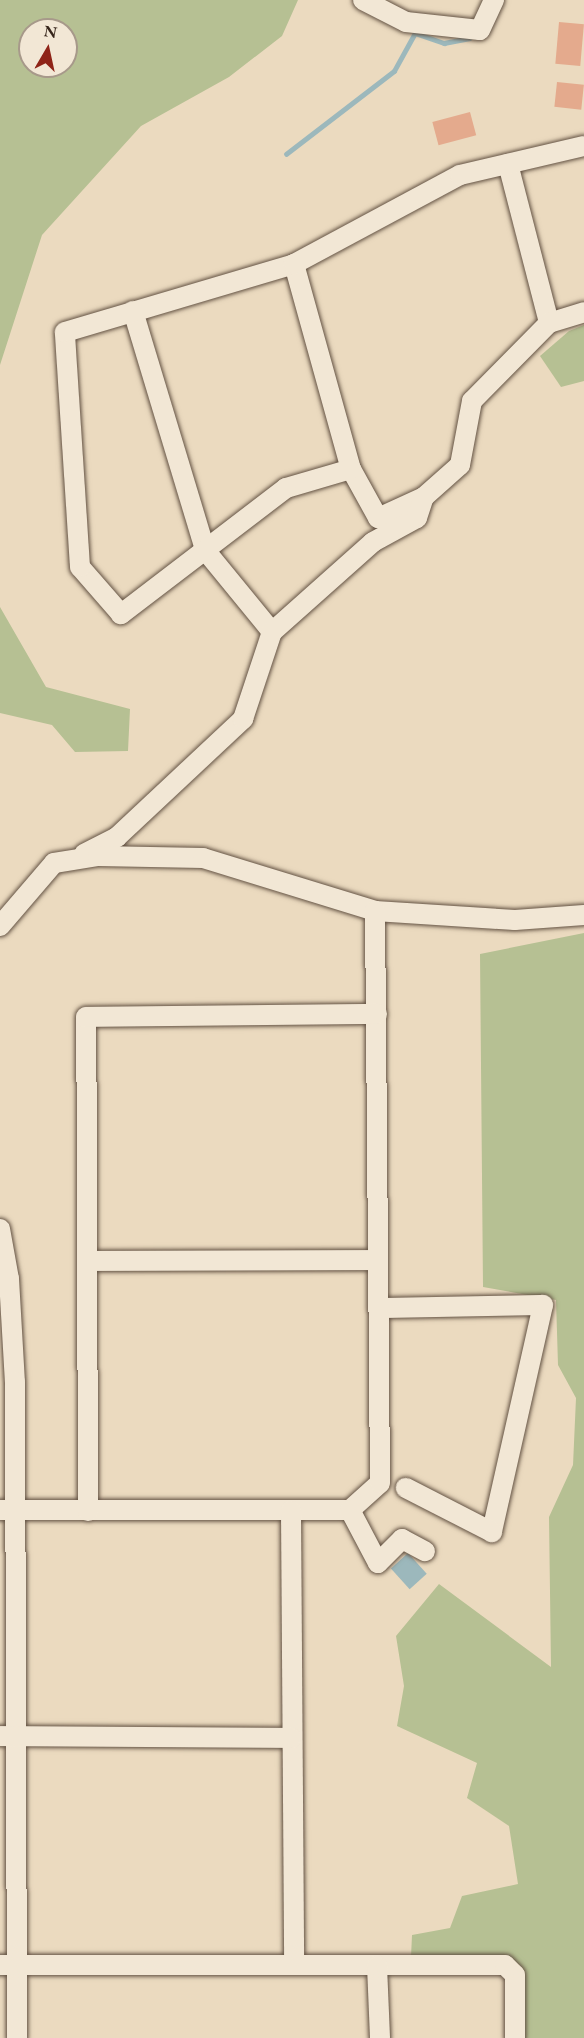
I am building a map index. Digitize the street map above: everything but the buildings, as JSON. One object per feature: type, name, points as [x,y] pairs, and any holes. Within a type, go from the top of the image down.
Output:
[{"type":"street","points":[[363,0],[406,22],[480,30],[494,0]]},
{"type":"street","points":[[351,468],[286,488],[121,614],[80,567],[65,332],[294,264],[460,175],[584,146]]},
{"type":"street","points":[[508,164],[549,323]]},
{"type":"street","points":[[294,264],[351,468],[378,518],[424,497],[460,465],[472,402],[549,323],[584,312]]},
{"type":"street","points":[[134,311],[205,550],[272,632]]},
{"type":"street","points":[[79,857],[117,837],[243,718],[272,632],[373,542],[417,518],[424,497]]},
{"type":"street","points":[[0,926],[54,863],[79,857],[203,858],[375,911],[515,920],[584,915]]},
{"type":"street","points":[[8,1510],[350,1510],[380,1483],[381,1308],[378,1260],[375,911]]},
{"type":"street","points":[[88,1510],[86,1017],[376,1014]]},
{"type":"street","points":[[0,1229],[9,1279],[15,1382],[8,1510],[8,1965],[17,2038]]},
{"type":"street","points":[[88,1261],[378,1260]]},
{"type":"street","points":[[381,1308],[543,1305],[492,1532],[406,1488]]},
{"type":"street","points":[[350,1510],[378,1563],[402,1539],[425,1551]]},
{"type":"street","points":[[291,1511],[294,1964]]},
{"type":"street","points":[[8,1736],[291,1738]]},
{"type":"street","points":[[8,1965],[505,1965],[515,1975],[515,2038]]},
{"type":"street","points":[[377,1966],[380,2038]]},
{"type":"green space","points":[[0,0],[298,0],[282,36],[229,77],[141,126],[42,235],[0,365]]},
{"type":"green space","points":[[584,325],[584,381],[561,387],[540,356],[569,331]]},
{"type":"green space","points":[[0,607],[46,687],[130,709],[128,751],[75,752],[52,725],[0,713]]},
{"type":"green space","points":[[584,933],[584,2038],[517,2038],[516,1963],[411,1957],[412,1935],[450,1928],[462,1896],[518,1884],[509,1826],[467,1798],[477,1763],[397,1726],[404,1686],[396,1636],[439,1584],[551,1667],[549,1517],[573,1465],[576,1398],[558,1365],[556,1300],[483,1287],[480,954]]},
{"type":"water","points":[[408,1553],[427,1574],[410,1589],[391,1568]]},
{"type":"waterway","points":[[286,154],[394,71],[415,33],[444,43],[470,38]]}]
